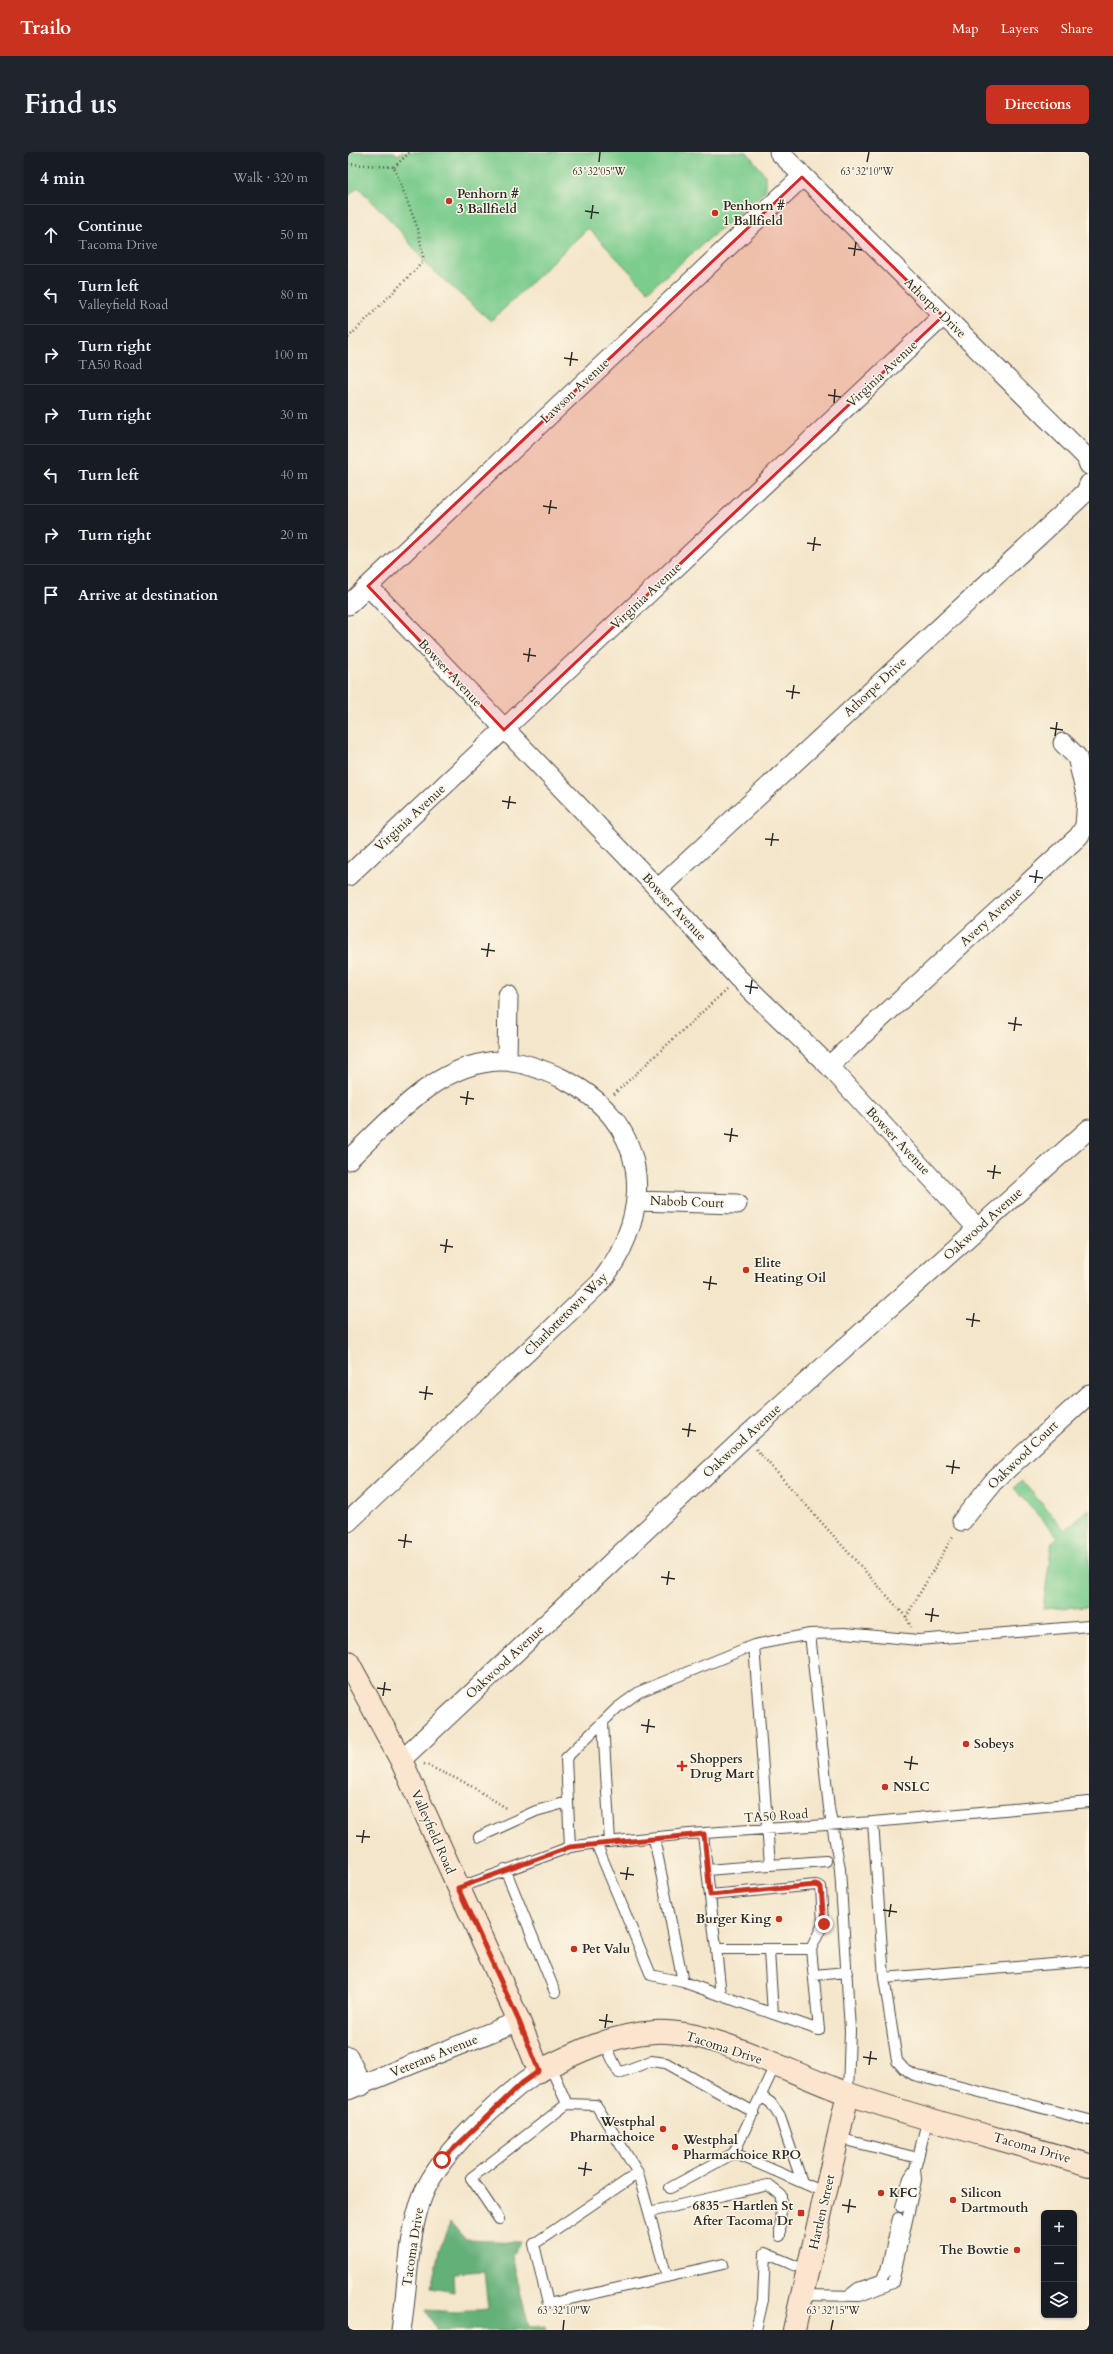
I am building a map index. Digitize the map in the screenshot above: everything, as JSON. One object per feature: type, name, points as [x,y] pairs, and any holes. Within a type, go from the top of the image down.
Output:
[{"type":"street","name":"Athorpe Drive","points":[[778,152],[1086,457],[1089,465]]},
{"type":"street","name":"Lawson Avenue","points":[[348,605],[802,177]]},
{"type":"street","name":"Virginia Avenue","points":[[348,876],[944,316]]},
{"type":"street","name":"Athorpe Drive","points":[[658,889],[1086,492],[1089,484]]},
{"type":"street","name":"Bowser Avenue","points":[[368,586],[504,730],[658,889],[738,978],[829,1066],[978,1228]]},
{"type":"street","name":"Avery Avenue","points":[[829,1066],[1079,836],[1085,826],[1087,798],[1077,756],[1063,743]]},
{"type":"street","points":[[507,1060],[508,995]]},
{"type":"street","name":"Charlottetown Way","points":[[348,1160],[426,1088],[471,1067],[483,1063],[507,1060],[528,1065],[569,1082],[585,1091],[602,1106],[623,1134],[634,1160],[637,1177],[637,1201],[626,1243],[615,1263],[600,1282],[578,1306],[348,1522]]},
{"type":"street","name":"Oakwood Avenue","points":[[403,1765],[744,1437],[1089,1129]]},
{"type":"street","name":"Nabob Court","points":[[637,1201],[737,1204]]},
{"type":"street","name":"Oakwood Court","points":[[962,1521],[993,1482],[1089,1394]]},
{"type":"street","name":"Valleyfield Road","points":[[348,1662],[403,1765],[519,2021],[544,2069]]},
{"type":"street","name":"Veterans Avenue","points":[[355,2088],[519,2021]]},
{"type":"street","name":"Tacoma Drive","points":[[403,2321],[414,2225],[420,2202],[431,2177],[442,2160],[522,2083],[544,2069],[604,2042],[631,2035],[674,2032],[704,2039],[848,2094],[1089,2165]]},
{"type":"street","points":[[348,2056],[355,2088]]},
{"type":"street","name":"Hartlen Street","points":[[794,2330],[848,2094]]},
{"type":"street","points":[[403,2321],[417,2330]]},
{"type":"lane","points":[[570,1847],[566,1758],[617,1708],[639,1692],[754,1645],[810,1634],[845,1632],[918,1640],[1089,1626]]},
{"type":"lane","points":[[810,1634],[829,1808],[840,1869],[850,2030],[848,2094]]},
{"type":"lane","points":[[754,1645],[766,1830],[770,1865]]},
{"type":"lane","points":[[603,1723],[610,1842]]},
{"type":"lane","points":[[479,1837],[536,1811],[568,1802]]},
{"type":"lane","name":"TA50 Road","points":[[458,1888],[505,1869],[570,1847],[654,1838],[873,1822],[1089,1802]]},
{"type":"lane","points":[[873,1822],[884,1978],[897,2061],[904,2069],[914,2075],[1089,2120]]},
{"type":"lane","points":[[704,1834],[721,1996]]},
{"type":"lane","points":[[654,1838],[683,1982]]},
{"type":"lane","points":[[596,1844],[651,1975],[683,1982],[819,2030],[811,1949],[824,1924],[821,1887],[816,1885],[710,1895]]},
{"type":"lane","points":[[707,1870],[826,1861]]},
{"type":"lane","points":[[505,1869],[555,1992]]},
{"type":"lane","points":[[716,1949],[769,1951],[811,1949]]},
{"type":"lane","points":[[769,1951],[773,2014]]},
{"type":"lane","points":[[884,1978],[1089,1961]]},
{"type":"lane","points":[[814,1975],[846,1972]]},
{"type":"lane","points":[[604,2042],[619,2073],[651,2061],[666,2063],[754,2112]]},
{"type":"lane","points":[[670,2188],[734,2153],[775,2065]]},
{"type":"lane","points":[[544,2069],[567,2104]]},
{"type":"lane","points":[[761,2096],[771,2103],[780,2117],[802,2182]]},
{"type":"lane","points":[[499,2219],[471,2178],[567,2104],[596,2105],[638,2173],[666,2277]]},
{"type":"lane","points":[[901,2206],[909,2178],[915,2169],[928,2118]]},
{"type":"lane","points":[[838,2138],[918,2158]]},
{"type":"lane","points":[[734,2153],[826,2193]]},
{"type":"lane","points":[[803,2295],[860,2296],[893,2283],[916,2180],[915,2169]]},
{"type":"lane","points":[[638,2173],[534,2244],[548,2304],[723,2264]]},
{"type":"lane","points":[[649,2212],[768,2185],[781,2195],[780,2236]]},
{"type":"lane","points":[[849,2295],[858,2288],[881,2280],[886,2271],[898,2218]]},
{"type":"lane","points":[[756,2330],[763,2300],[765,2253],[808,2271]]},
{"type":"path","points":[[348,164],[394,167],[410,152]]},
{"type":"path","points":[[348,338],[424,261],[418,229],[394,167]]},
{"type":"path","points":[[602,1106],[738,978]]},
{"type":"path","points":[[744,1437],[906,1617],[918,1640]]},
{"type":"path","points":[[906,1617],[962,1521]]},
{"type":"path","points":[[403,1765],[421,1763],[466,1784],[509,1810]]},
{"type":"highlighted area","points":[[802,177],[943,316],[504,730],[368,586]]},
{"type":"green space","points":[[348,152],[394,152],[398,155],[402,152],[747,152],[765,175],[765,191],[648,291],[588,228],[491,321],[428,266],[396,226],[358,187],[348,197]]},
{"type":"green space","points":[[1022,1481],[1065,1530],[1089,1509],[1089,1606],[1043,1609],[1052,1542],[1058,1537],[1013,1488]]},
{"type":"green space","points":[[450,2222],[466,2240],[521,2242],[512,2256],[529,2327],[545,2326],[546,2330],[437,2330],[426,2310],[456,2312],[488,2309],[484,2271],[453,2273],[454,2292],[431,2288],[439,2250]]},
{"type":"place","name":"Penhorn # 3 Ballfield","points":[[449,201]]},
{"type":"place","name":"Penhorn # 1 Ballfield","points":[[715,213]]},
{"type":"place","name":"Elite Heating Oil","points":[[746,1270]]},
{"type":"place","name":"Sobeys","points":[[966,1744]]},
{"type":"place","name":"Shoppers Drug Mart","points":[[682,1766]]},
{"type":"place","name":"NSLC","points":[[885,1787]]},
{"type":"place","name":"Burger King","points":[[779,1919]]},
{"type":"place","name":"Pet Valu","points":[[574,1949]]},
{"type":"place","name":"Westphal Pharmachoice","points":[[663,2129]]},
{"type":"place","name":"Westphal Pharmachoice RPO","points":[[675,2147]]},
{"type":"place","name":"KFC","points":[[881,2193]]},
{"type":"place","name":"Silicon Dartmouth","points":[[953,2200]]},
{"type":"place","name":"6835 - Hartlen St After Tacoma Dr","points":[[801,2213]]},
{"type":"place","name":"The Bowtie","points":[[1017,2250]]},
{"type":"route","points":[[442,2160],[522,2083],[539,2071],[519,2021],[458,1888],[505,1869],[570,1847],[689,1834],[704,1834],[710,1895],[816,1885],[821,1887],[824,1924]]}]
